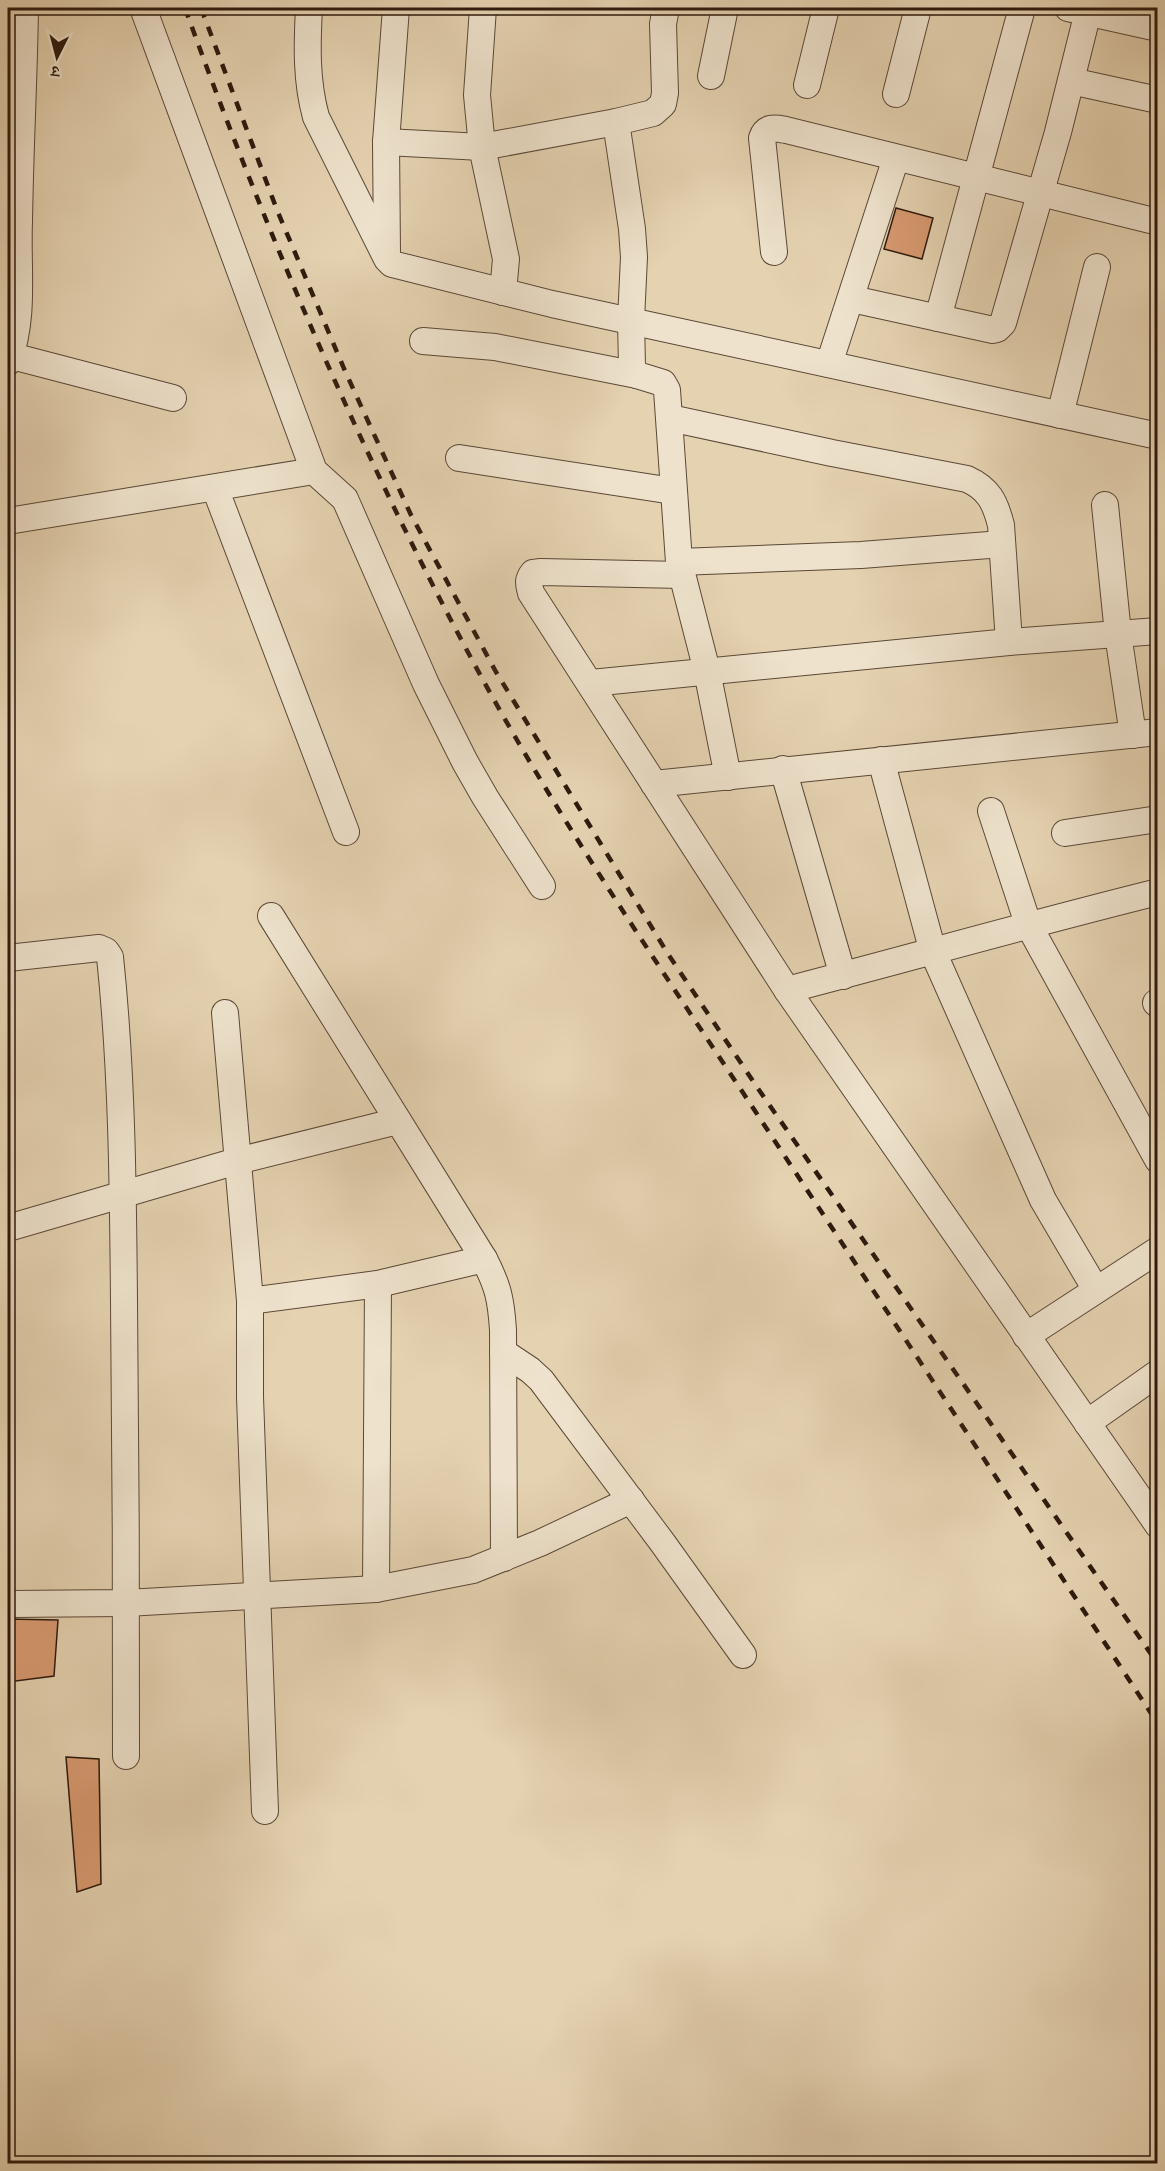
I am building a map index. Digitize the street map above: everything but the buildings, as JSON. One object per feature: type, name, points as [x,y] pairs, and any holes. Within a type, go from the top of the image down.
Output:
[{"type":"street","points":[[25,8],[18,224],[19,310],[16,333],[8,357],[173,398]]},
{"type":"street","points":[[143,8],[314,471],[345,499],[426,684],[465,762],[542,886]]},
{"type":"street","points":[[309,8],[308,68],[311,98],[316,117],[387,259],[392,264],[400,268],[631,320],[1158,436]]},
{"type":"street","points":[[387,259],[386,142],[396,8]]},
{"type":"street","points":[[483,8],[477,95],[482,147],[504,249],[506,266],[503,291]]},
{"type":"street","points":[[386,142],[482,147],[653,113],[663,104],[665,93],[663,24],[666,8]]},
{"type":"street","points":[[711,76],[725,8]]},
{"type":"street","points":[[807,85],[826,8]]},
{"type":"street","points":[[896,94],[918,8]]},
{"type":"street","points":[[938,318],[1022,8]]},
{"type":"street","points":[[852,299],[993,330],[1000,327],[1071,81],[1078,10],[1158,28]]},
{"type":"street","points":[[1071,81],[1158,100]]},
{"type":"street","points":[[616,122],[632,229],[634,257],[631,320],[632,367],[637,375]]},
{"type":"street","points":[[774,252],[762,138],[764,132],[769,129],[786,130],[1158,222]]},
{"type":"street","points":[[830,364],[896,158]]},
{"type":"street","points":[[1060,415],[1097,267]]},
{"type":"street","points":[[423,341],[495,347],[637,375],[663,383],[666,387],[681,568],[707,671],[728,777]]},
{"type":"street","points":[[670,418],[967,479],[981,486],[997,508],[1009,642]]},
{"type":"street","points":[[459,458],[673,491]]},
{"type":"street","points":[[8,521],[314,471]]},
{"type":"street","points":[[215,488],[346,832]]},
{"type":"street","points":[[654,784],[783,769],[1145,734],[1118,634],[1105,505]]},
{"type":"street","points":[[1002,544],[681,568],[541,572],[533,573],[529,577],[531,593],[787,990],[1158,1525]]},
{"type":"street","points":[[591,683],[1009,642],[1158,631]]},
{"type":"street","points":[[880,760],[933,952],[1043,1200],[1096,1290]]},
{"type":"street","points":[[783,769],[843,976]]},
{"type":"street","points":[[991,811],[1028,924],[1158,1160]]},
{"type":"street","points":[[1065,833],[1158,819]]},
{"type":"street","points":[[787,990],[933,952],[1028,924],[1158,892]]},
{"type":"street","points":[[271,916],[483,1259],[500,1294],[503,1352],[504,1558]]},
{"type":"street","points":[[8,958],[99,948],[106,951],[110,957],[115,1006],[123,1194],[126,1756]]},
{"type":"street","points":[[225,1013],[250,1301],[249,1397],[265,1811]]},
{"type":"street","points":[[8,1228],[237,1161],[398,1121]]},
{"type":"street","points":[[1026,1336],[1158,1250]]},
{"type":"street","points":[[250,1301],[378,1284],[483,1259]]},
{"type":"street","points":[[376,1589],[378,1284]]},
{"type":"street","points":[[503,1352],[541,1380],[632,1500],[743,1655]]},
{"type":"street","points":[[1087,1423],[1158,1373]]},
{"type":"street","points":[[8,1604],[126,1603],[376,1589],[452,1575],[504,1558],[632,1500]]},
{"type":"railway","points":[[185,8],[250,180],[321,349],[398,516],[483,680],[548,792],[616,901],[1158,1724]]},
{"type":"railway","points":[[201,8],[277,210],[345,371],[411,515],[496,672],[668,954],[759,1090],[1158,1664]]}]
